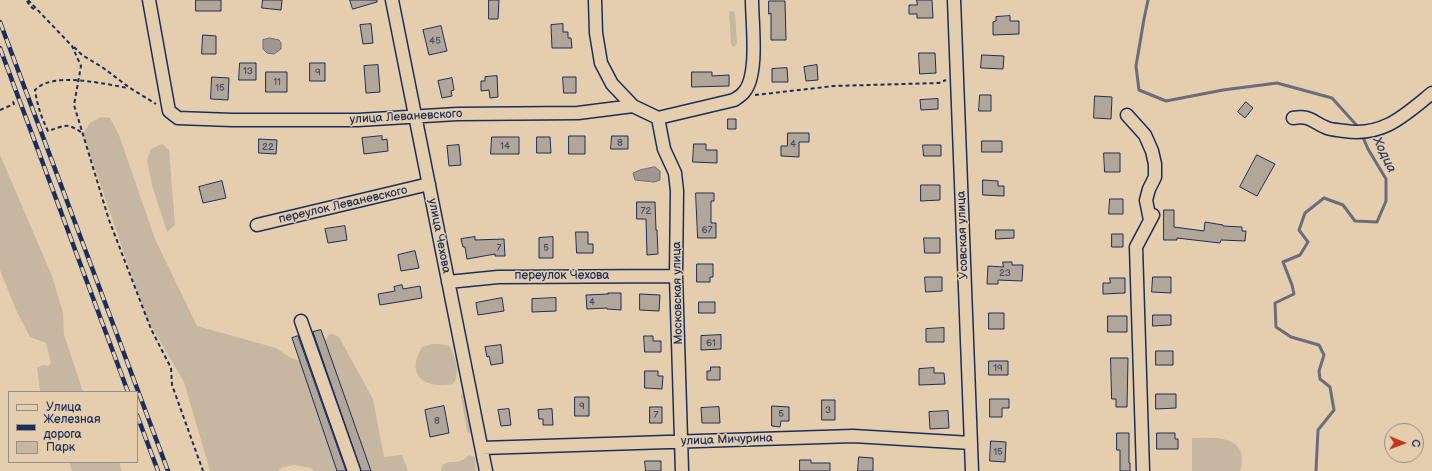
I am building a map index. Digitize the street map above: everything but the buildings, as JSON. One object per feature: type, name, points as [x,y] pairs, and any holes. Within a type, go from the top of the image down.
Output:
[{"type":"street","points":[[149,0],[173,115]]},
{"type":"street","name":"улица Чехова","points":[[392,0],[486,471]]},
{"type":"street","points":[[595,0],[596,33],[601,63],[612,84],[633,106],[658,118],[734,100],[744,92],[752,78],[754,56],[752,0]]},
{"type":"street","name":"Усовская улица","points":[[954,0],[972,471]]},
{"type":"street","points":[[1293,118],[1304,116],[1328,128],[1354,133],[1383,128],[1402,118],[1432,93]]},
{"type":"street","name":"улица Леваневского","points":[[173,115],[232,120],[358,120],[457,114],[578,113],[633,106]]},
{"type":"street","points":[[1128,115],[1145,135],[1152,151],[1155,164],[1155,177],[1149,189],[1146,200],[1151,218],[1136,247],[1143,471]]},
{"type":"street","name":"Московская улица","points":[[658,118],[664,149],[675,173],[677,191],[676,276],[682,471]]},
{"type":"street","name":"переулок Леваневского","points":[[257,225],[429,184]]},
{"type":"street","name":"переулок Чехова","points":[[448,282],[498,277],[676,276]]},
{"type":"street","points":[[301,321],[354,471]]},
{"type":"street","name":"улица Мичурина","points":[[482,448],[853,436],[971,443]]},
{"type":"path","points":[[27,0],[30,6],[50,23],[82,56],[102,67],[130,88],[173,115]]},
{"type":"path","points":[[72,46],[81,66],[74,105],[108,220],[151,329],[171,368],[172,385],[203,471]]},
{"type":"path","points":[[738,97],[834,86],[939,83],[948,79],[957,72]]},
{"type":"path","points":[[82,132],[71,125],[65,125],[48,131],[40,112],[35,90],[40,85],[53,80],[78,81],[130,88]]},
{"type":"path","points":[[0,110],[14,104],[12,99]]},
{"type":"green space","points":[[733,11],[735,14],[737,44],[733,47],[731,43],[729,12]]},
{"type":"green space","points":[[101,117],[110,118],[119,135],[155,239],[197,326],[276,348],[289,357],[300,361],[337,471],[315,471],[310,468],[294,465],[283,467],[278,471],[210,471],[184,382],[146,317],[83,134],[90,123]]},
{"type":"green space","points":[[162,144],[169,150],[175,225],[167,232],[152,185],[147,160],[151,149]]},
{"type":"green space","points":[[0,155],[52,276],[63,313],[64,335],[83,391],[40,391],[37,368],[43,365],[48,366],[51,363],[46,343],[30,337],[16,310],[0,270]]},
{"type":"green space","points":[[329,334],[339,337],[373,399],[384,457],[402,455],[408,471],[371,471],[325,341]]},
{"type":"green space","points":[[432,344],[449,346],[452,350],[457,365],[457,375],[453,384],[443,385],[426,382],[420,378],[417,373],[417,357],[422,347]]},
{"type":"green space","points":[[463,392],[467,394],[473,430],[471,434],[467,432],[461,396]]},
{"type":"green space","points":[[1192,438],[1223,439],[1236,445],[1240,450],[1242,458],[1240,471],[1192,471]]},
{"type":"green space","points":[[469,455],[475,457],[476,471],[441,471],[442,465],[449,462],[462,460]]},
{"type":"green space","points":[[69,463],[119,463],[122,471],[72,471]]},
{"type":"shaded area","points":[[270,38],[279,40],[281,43],[281,49],[274,54],[267,53],[263,49],[263,40]]},
{"type":"shaded area","points":[[655,167],[660,171],[660,180],[654,182],[635,180],[633,173]]},
{"type":"waterway","name":"Ходца","points":[[1148,0],[1136,66],[1139,90],[1166,101],[1223,90],[1277,83],[1332,98],[1359,128]]},
{"type":"waterway","name":"Ходца","points":[[1316,471],[1318,430],[1334,410],[1330,387],[1320,379],[1319,371],[1324,355],[1319,345],[1291,337],[1276,327],[1275,303],[1294,294],[1283,262],[1300,255],[1308,242],[1299,230],[1305,213],[1324,198],[1343,205],[1355,221],[1377,222],[1386,201],[1386,179],[1368,149],[1362,135]]},
{"type":"railway","points":[[0,22],[168,471]]},
{"type":"railway","points":[[0,48],[128,391]]},
{"type":"railway","points":[[138,418],[158,471]]}]
